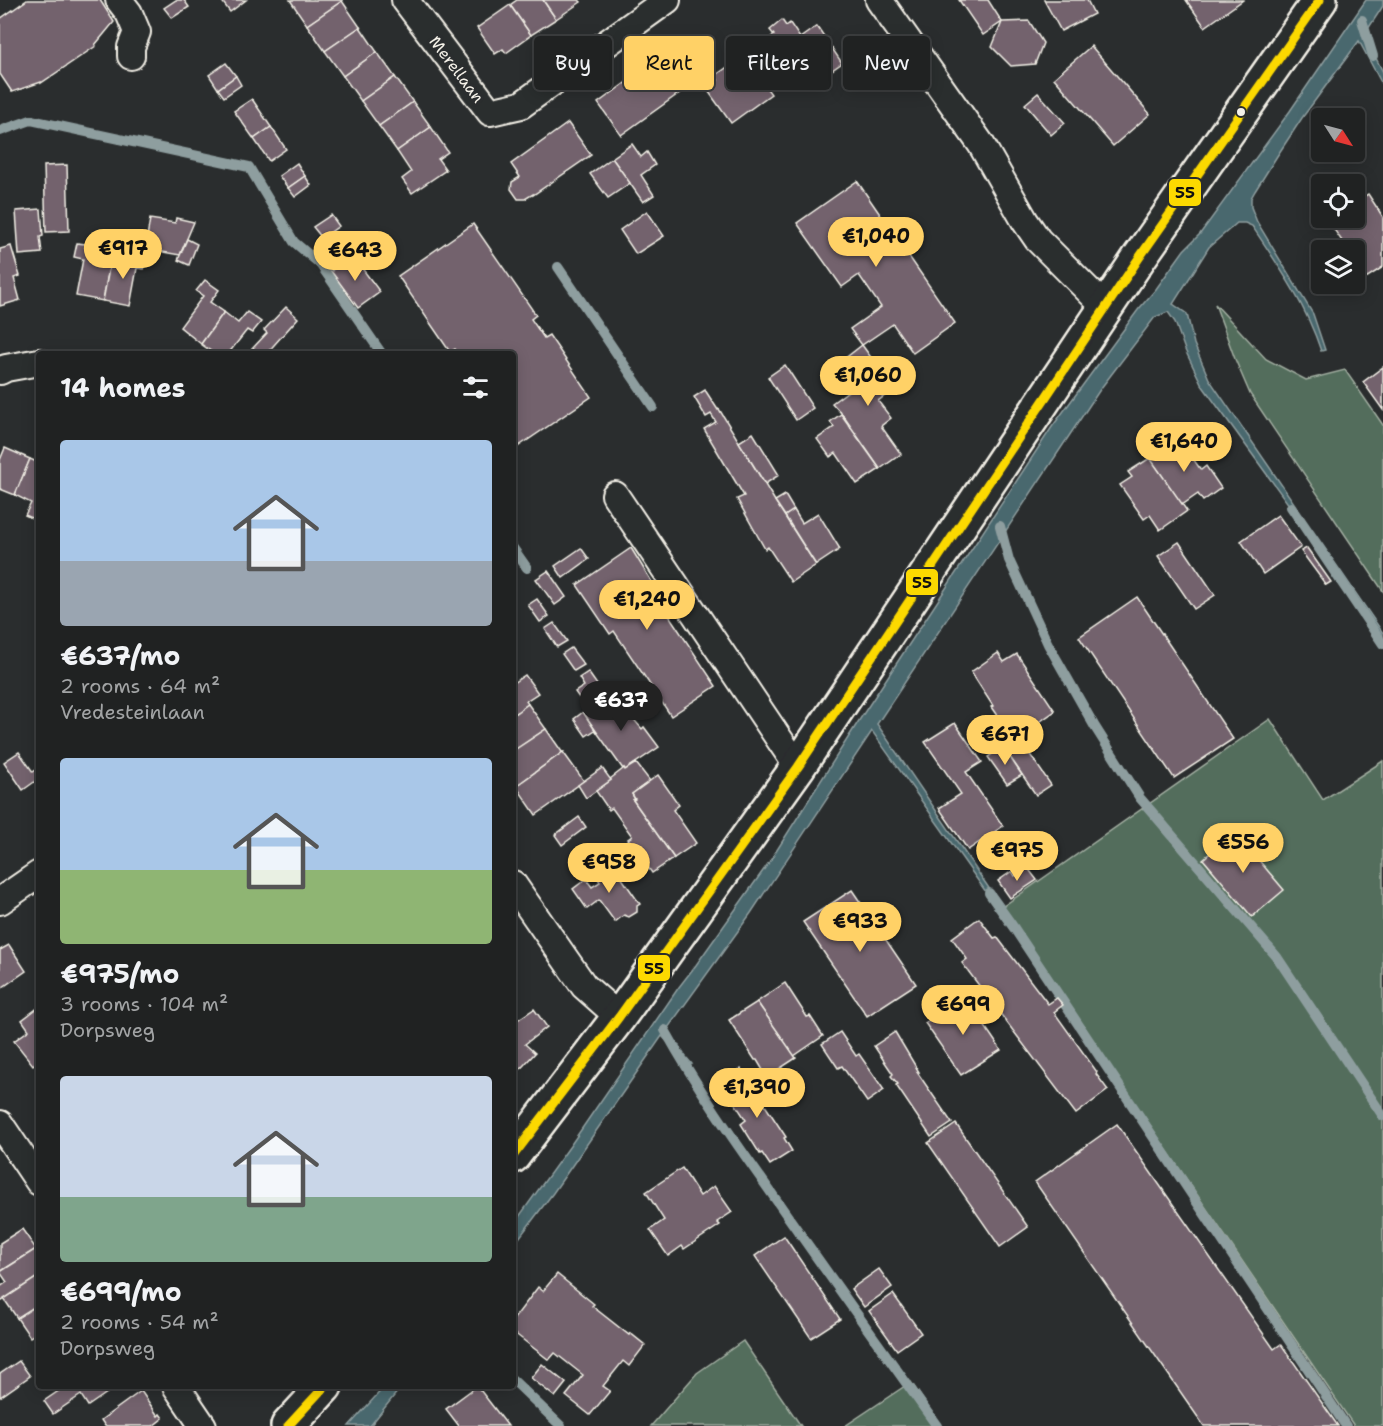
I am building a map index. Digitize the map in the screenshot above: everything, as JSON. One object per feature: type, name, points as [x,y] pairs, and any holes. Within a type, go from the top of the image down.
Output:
[{"type":"street","points":[[119,0],[129,14],[136,32],[131,47],[131,56]]},
{"type":"street","name":"Merellaan","points":[[405,0],[490,112],[521,105],[667,0]]},
{"type":"street","points":[[879,0],[981,144],[1038,240],[1106,308]]},
{"type":"street","points":[[516,1152],[619,1017],[798,767],[1106,308],[1320,0]]},
{"type":"street","points":[[0,371],[36,363]]},
{"type":"street","points":[[615,495],[798,767]]},
{"type":"street","points":[[0,901],[36,876]]},
{"type":"street","points":[[516,888],[584,986],[619,1017]]},
{"type":"street","points":[[0,1124],[36,1178]]},
{"type":"street","points":[[178,1389],[203,1426]]},
{"type":"street","points":[[288,1426],[322,1389]]},
{"type":"green space","points":[[1215,304],[1266,359],[1306,380],[1345,370],[1383,425],[1383,591],[1250,394]]},
{"type":"green space","points":[[1270,719],[1323,800],[1383,761],[1383,1426],[1354,1426],[1002,907]]},
{"type":"green space","points":[[743,1341],[801,1426],[651,1426],[697,1373]]},
{"type":"green space","points":[[911,1382],[941,1426],[845,1426]]},
{"type":"water","points":[[1366,0],[1383,0],[1383,6],[1364,35],[1383,72],[1383,86],[1359,41],[1302,118],[1251,198],[1251,207],[1257,222],[1313,314],[1325,350],[1321,351],[1308,318],[1282,271],[1252,226],[1245,223],[1237,223],[1209,247],[1173,304],[1187,314],[1194,344],[1209,379],[1383,633],[1383,638],[1202,385],[1185,350],[1175,322],[1168,312],[1155,317],[1101,388],[877,724],[999,903],[996,906],[872,731],[751,913],[665,1032],[692,1064],[688,1065],[662,1036],[553,1193],[516,1242],[516,1221],[770,861],[860,719],[1052,427],[1184,250],[1200,234],[1290,111]]},
{"type":"water","points":[[382,1389],[400,1389],[370,1426],[349,1426]]},
{"type":"building","points":[[27,0],[100,0],[114,22],[96,46],[41,83],[12,92],[0,74],[0,19]]},
{"type":"building","points":[[176,0],[184,0],[189,7],[172,18],[164,8]]},
{"type":"building","points":[[221,0],[246,0],[230,12]]},
{"type":"building","points":[[290,0],[341,0],[342,1],[307,25]]},
{"type":"building","points":[[517,0],[543,0],[556,19],[531,35],[510,5]]},
{"type":"building","points":[[543,0],[579,0],[581,2],[556,19]]},
{"type":"building","points":[[959,0],[988,0],[1002,22],[983,35]]},
{"type":"building","points":[[1044,0],[1087,0],[1094,14],[1061,31]]},
{"type":"building","points":[[1186,0],[1243,0],[1205,27]]},
{"type":"building","points":[[342,1],[360,27],[325,51],[307,25]]},
{"type":"building","points":[[510,5],[531,35],[506,53],[503,49],[495,54],[477,28]]},
{"type":"building","points":[[782,20],[786,26],[790,23],[799,36],[773,36],[770,30]]},
{"type":"building","points":[[1029,21],[1043,43],[1035,64],[1011,66],[992,47],[1002,22]]},
{"type":"building","points":[[817,26],[824,36],[803,36]]},
{"type":"building","points":[[360,27],[377,52],[343,76],[325,51]]},
{"type":"building","points":[[1091,46],[1150,114],[1113,146],[1054,78]]},
{"type":"building","points":[[831,47],[842,63],[831,71]]},
{"type":"building","points":[[377,52],[395,77],[361,101],[343,76]]},
{"type":"building","points":[[226,63],[236,76],[218,89],[209,75]]},
{"type":"building","points":[[726,68],[726,90],[768,90],[771,94],[731,123],[707,90],[714,90],[714,83],[718,80],[715,76]]},
{"type":"building","points":[[236,76],[241,85],[224,97],[218,89]]},
{"type":"building","points":[[395,77],[413,102],[379,126],[361,101]]},
{"type":"building","points":[[624,84],[624,90],[684,90],[621,135],[598,103]]},
{"type":"building","points":[[1038,93],[1065,123],[1051,135],[1025,104]]},
{"type":"building","points":[[252,99],[271,127],[254,139],[234,111]]},
{"type":"building","points":[[413,102],[431,127],[397,151],[379,126]]},
{"type":"building","points":[[568,123],[591,155],[533,195],[525,199],[518,199],[511,189],[512,182],[520,177],[511,164]]},
{"type":"building","points":[[271,127],[286,149],[269,161],[254,139]]},
{"type":"building","points":[[431,127],[448,152],[438,159],[446,170],[412,193],[402,179],[411,172],[397,151]]},
{"type":"building","points":[[632,144],[641,157],[647,152],[655,165],[641,175],[654,195],[643,202],[612,158]]},
{"type":"building","points":[[612,158],[630,183],[608,198],[590,174]]},
{"type":"building","points":[[297,163],[305,176],[288,188],[279,176]]},
{"type":"building","points":[[67,165],[69,231],[46,232],[44,166]]},
{"type":"building","points":[[305,176],[311,185],[295,197],[288,188]]},
{"type":"building","points":[[857,181],[955,323],[913,353],[893,324],[862,345],[850,329],[881,307],[859,275],[842,287],[797,223]]},
{"type":"building","points":[[1368,194],[1383,217],[1383,267],[1366,278],[1365,240],[1341,240],[1333,228],[1365,228],[1365,196]]},
{"type":"building","points":[[41,209],[42,253],[19,255],[16,211]]},
{"type":"building","points":[[647,211],[664,236],[636,254],[620,230]]},
{"type":"building","points":[[331,215],[339,226],[322,238],[313,227]]},
{"type":"building","points":[[176,218],[194,222],[180,255],[145,249],[150,219],[175,223]]},
{"type":"building","points":[[473,224],[536,315],[531,319],[544,338],[549,335],[591,397],[516,448],[516,351],[457,351],[455,349],[449,351],[398,276]]},
{"type":"building","points":[[187,239],[197,244],[189,265],[178,260]]},
{"type":"building","points":[[77,243],[94,245],[92,260],[110,263],[103,301],[76,296],[83,259],[74,257]]},
{"type":"building","points":[[11,246],[20,276],[14,278],[20,300],[0,306],[0,249]]},
{"type":"building","points":[[129,252],[146,255],[144,269],[137,268],[130,306],[103,301],[110,263],[126,266]]},
{"type":"building","points":[[352,255],[380,292],[358,308],[331,271]]},
{"type":"building","points":[[205,280],[219,290],[210,302],[224,312],[201,344],[180,327],[203,296],[196,291]]},
{"type":"building","points":[[286,307],[298,318],[269,351],[254,351],[252,349],[267,333],[264,330]]},
{"type":"building","points":[[224,312],[238,323],[247,312],[261,322],[252,333],[247,330],[230,351],[211,351],[201,344]]},
{"type":"building","points":[[862,345],[894,389],[878,401],[891,418],[881,426],[901,454],[880,469],[832,403],[859,383],[843,360]]},
{"type":"building","points":[[785,365],[813,408],[796,420],[768,377]]},
{"type":"building","points":[[1383,367],[1383,410],[1363,382]]},
{"type":"building","points":[[705,390],[816,565],[791,582],[768,547],[765,549],[737,499],[744,496],[704,429],[716,422],[711,414],[706,417],[694,397]]},
{"type":"building","points":[[841,414],[880,469],[857,484],[836,453],[830,457],[817,439],[834,427],[830,422]]},
{"type":"building","points":[[753,433],[779,475],[765,484],[739,442]]},
{"type":"building","points":[[1178,438],[1201,470],[1206,466],[1221,488],[1203,501],[1198,494],[1182,505],[1149,457]]},
{"type":"building","points":[[5,448],[30,459],[15,495],[0,489],[0,460]]},
{"type":"building","points":[[1150,458],[1187,511],[1160,530],[1150,515],[1144,519],[1120,485],[1132,477],[1128,472]]},
{"type":"building","points":[[30,459],[36,462],[36,520],[25,515],[31,503],[15,495]]},
{"type":"building","points":[[785,495],[794,510],[785,516],[775,501]]},
{"type":"building","points":[[794,510],[802,523],[818,513],[840,549],[816,565],[785,516]]},
{"type":"building","points":[[1278,515],[1301,547],[1263,574],[1241,541]]},
{"type":"building","points":[[1179,542],[1215,595],[1194,609],[1158,556]]},
{"type":"building","points":[[581,548],[589,559],[563,578],[555,566]]},
{"type":"building","points":[[631,548],[663,600],[660,602],[716,686],[671,716],[614,631],[610,634],[577,585]]},
{"type":"building","points":[[1307,548],[1331,582],[1326,585],[1301,551]]},
{"type":"building","points":[[548,571],[566,597],[555,605],[536,579]]},
{"type":"building","points":[[1137,597],[1233,739],[1174,778],[1079,637]]},
{"type":"building","points":[[537,599],[549,616],[540,622],[528,605]]},
{"type":"building","points":[[554,623],[567,641],[557,647],[545,629]]},
{"type":"building","points":[[571,648],[584,665],[574,671],[562,654]]},
{"type":"building","points":[[998,653],[1004,662],[1017,654],[1055,711],[1018,737],[1051,785],[1036,795],[1003,747],[1013,739],[971,672]]},
{"type":"building","points":[[588,672],[600,689],[582,702],[575,692],[584,686],[579,678]]},
{"type":"building","points":[[525,675],[538,693],[526,701],[528,704],[516,713],[516,681]]},
{"type":"building","points":[[612,694],[642,729],[644,727],[659,747],[625,770],[584,714]]},
{"type":"building","points":[[528,704],[546,729],[516,749],[516,713]]},
{"type":"building","points":[[583,712],[595,730],[586,736],[574,719]]},
{"type":"building","points":[[955,723],[982,762],[966,772],[1003,826],[968,850],[939,808],[961,794],[925,742]]},
{"type":"building","points":[[546,729],[563,752],[516,786],[516,749]]},
{"type":"building","points":[[1003,747],[1022,775],[1007,784],[988,757]]},
{"type":"building","points":[[19,752],[33,772],[36,770],[36,781],[23,790],[4,762]]},
{"type":"building","points":[[563,752],[584,781],[536,815],[516,786]]},
{"type":"building","points":[[636,763],[650,781],[632,794],[635,799],[633,800],[674,858],[652,873],[628,839],[632,836],[612,808],[609,810],[596,791],[624,768],[625,770]]},
{"type":"building","points":[[602,768],[611,780],[586,798],[578,785]]},
{"type":"building","points":[[658,775],[679,805],[673,810],[696,843],[674,858],[633,800],[635,799],[632,794]]},
{"type":"building","points":[[579,817],[586,827],[562,845],[555,835]]},
{"type":"building","points":[[1235,832],[1284,890],[1252,917],[1203,859]]},
{"type":"building","points":[[612,864],[640,904],[637,906],[637,912],[629,917],[624,915],[615,922],[599,900],[587,909],[573,889],[586,879],[592,887],[600,882],[596,875]]},
{"type":"building","points":[[1027,867],[1037,880],[1010,898],[998,881],[1012,871],[1015,876]]},
{"type":"building","points":[[852,890],[916,984],[867,1016],[803,922]]},
{"type":"building","points":[[979,918],[994,938],[997,937],[1048,1004],[1057,998],[1063,1005],[1054,1012],[1108,1090],[1076,1114],[962,963],[967,959],[952,938]]},
{"type":"building","points":[[9,945],[26,971],[0,989],[0,950]]},
{"type":"building","points":[[785,983],[807,1017],[810,1016],[823,1036],[794,1056],[757,1002]]},
{"type":"building","points":[[965,997],[1001,1050],[961,1075],[925,1023]]},
{"type":"building","points":[[757,1002],[796,1058],[767,1077],[729,1020]]},
{"type":"building","points":[[36,1009],[36,1062],[33,1065],[14,1041],[29,1030],[22,1020]]},
{"type":"building","points":[[534,1009],[547,1027],[525,1044],[535,1053],[516,1074],[516,1021]]},
{"type":"building","points":[[840,1032],[856,1056],[859,1054],[884,1090],[867,1102],[842,1066],[838,1068],[822,1044]]},
{"type":"building","points":[[895,1032],[919,1072],[917,1072],[952,1123],[931,1137],[896,1085],[898,1084],[891,1076],[893,1074],[874,1046]]},
{"type":"building","points":[[741,1069],[786,1137],[784,1138],[792,1151],[770,1165],[762,1153],[760,1154],[741,1124],[746,1120],[721,1082]]},
{"type":"building","points":[[956,1124],[1028,1227],[1000,1247],[928,1143]]},
{"type":"building","points":[[1117,1124],[1274,1349],[1281,1344],[1338,1426],[1204,1426],[1035,1182]]},
{"type":"building","points":[[682,1168],[700,1196],[714,1186],[732,1212],[717,1222],[720,1225],[684,1249],[682,1246],[668,1256],[650,1230],[664,1220],[646,1192]]},
{"type":"building","points":[[22,1229],[36,1249],[0,1272],[0,1243]]},
{"type":"building","points":[[784,1236],[840,1319],[811,1338],[755,1256]]},
{"type":"building","points":[[36,1249],[36,1278],[2,1301],[0,1287],[7,1282],[0,1272]]},
{"type":"building","points":[[879,1269],[892,1287],[864,1307],[851,1289]]},
{"type":"building","points":[[557,1274],[594,1304],[592,1306],[645,1345],[629,1366],[623,1361],[603,1386],[610,1391],[590,1415],[566,1396],[583,1375],[555,1353],[549,1360],[516,1334],[516,1316],[538,1287],[543,1291]]},
{"type":"building","points":[[36,1278],[36,1306],[17,1318],[4,1299]]},
{"type":"building","points":[[893,1294],[921,1333],[897,1350],[869,1311]]},
{"type":"building","points":[[36,1306],[36,1333],[30,1337],[17,1318]]},
{"type":"building","points":[[19,1361],[30,1376],[0,1397],[0,1374]]},
{"type":"building","points":[[542,1364],[566,1383],[555,1397],[531,1378]]},
{"type":"building","points":[[62,1389],[113,1389],[88,1406],[81,1395],[53,1414],[44,1401]]},
{"type":"building","points":[[473,1389],[479,1389],[508,1426],[459,1426],[446,1409]]},
{"type":"building","points":[[141,1391],[158,1416],[160,1414],[163,1418],[153,1426],[105,1426],[101,1420]]},
{"type":"waterway","points":[[1362,20],[1373,56]]},
{"type":"waterway","points":[[0,131],[31,120],[249,167],[294,242],[320,264],[380,351]]},
{"type":"waterway","points":[[558,267],[653,407]]},
{"type":"waterway","points":[[1291,507],[1383,644]]},
{"type":"waterway","points":[[1000,526],[1009,560],[1048,644],[1095,727],[1140,798],[1277,957],[1383,1116]]},
{"type":"waterway","points":[[516,552],[527,568]]},
{"type":"waterway","points":[[989,893],[1346,1426]]},
{"type":"waterway","points":[[665,1030],[729,1132],[937,1426]]},
{"type":"waterway","points":[[516,1383],[561,1426]]},
{"type":"transit line","name":"55","points":[[516,1152],[619,1017],[798,767],[1139,258],[1320,0]]},
{"type":"transit line","name":"55","points":[[288,1426],[322,1389]]}]
